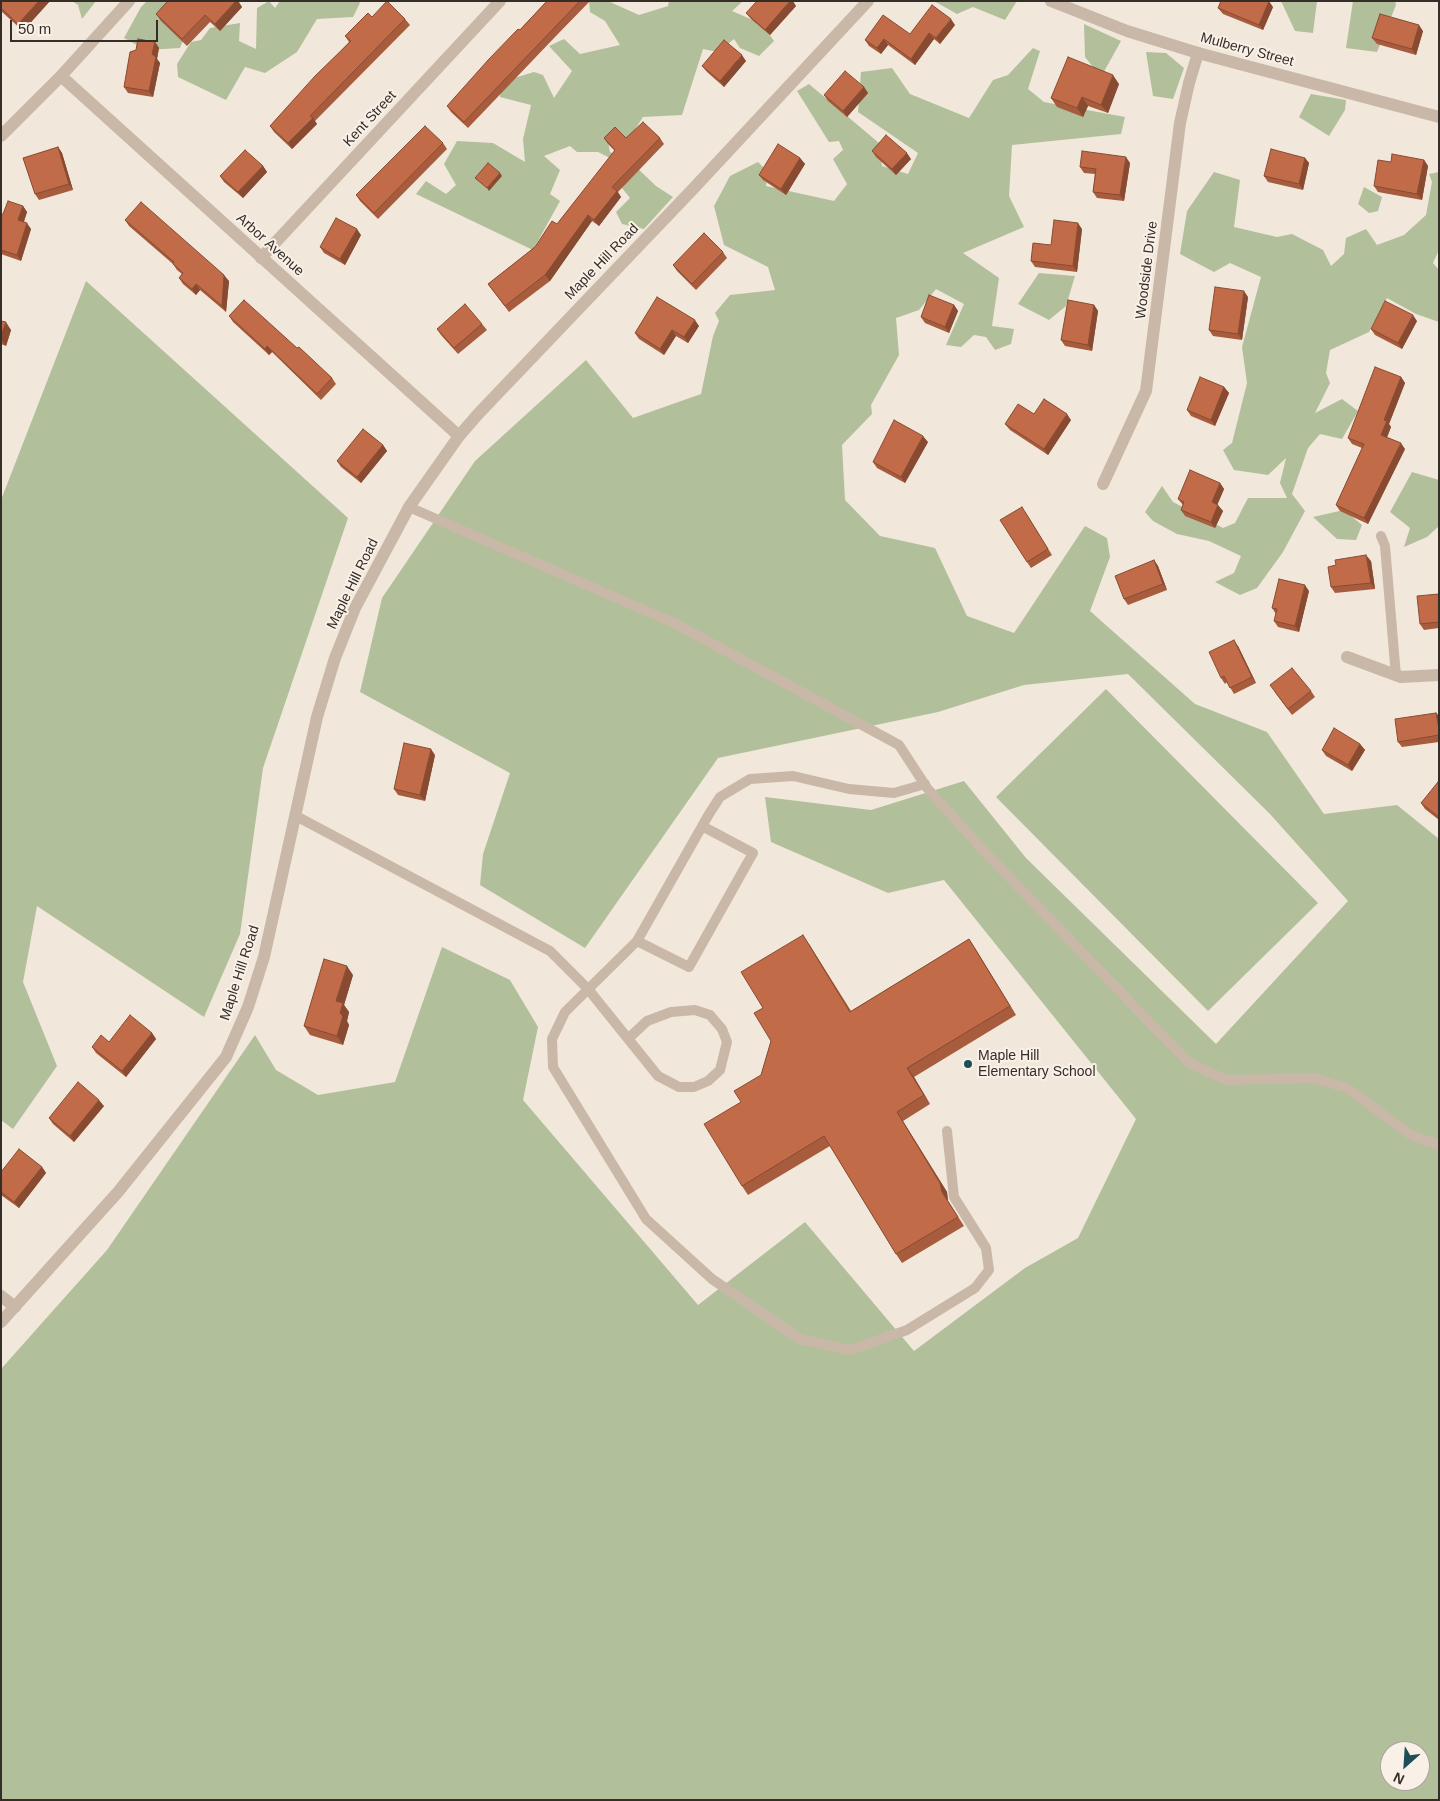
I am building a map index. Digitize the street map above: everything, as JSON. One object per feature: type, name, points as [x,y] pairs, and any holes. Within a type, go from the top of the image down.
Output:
[{"type":"street","points":[[1,136],[61,76],[129,1]]},
{"type":"street","name":"Kent Street","points":[[261,258],[500,1]]},
{"type":"street","name":"Maple Hill Road","points":[[1,1322],[118,1192],[226,1057],[248,1007],[264,956],[317,717],[336,658],[355,608],[409,506],[459,436],[868,1]]},
{"type":"street","name":"Mulberry Street","points":[[1052,1],[1127,31],[1198,53],[1439,117]]},
{"type":"street","name":"Woodside Drive","points":[[1103,484],[1146,391],[1180,123],[1198,53]]},
{"type":"street","name":"Arbor Avenue","points":[[61,76],[459,436]]},
{"type":"street","points":[[1347,656],[1396,676],[1439,675]]},
{"type":"street","points":[[1,1296],[15,1307]]},
{"type":"lane","points":[[409,506],[684,628],[899,745],[925,784],[984,851],[1189,1063],[1226,1080],[1314,1078],[1347,1088],[1411,1135],[1439,1145]]},
{"type":"lane","points":[[1381,536],[1385,546],[1396,676]]},
{"type":"lane","points":[[925,784],[894,793],[849,789],[793,776],[750,779],[720,797],[638,941],[565,1012],[552,1039],[553,1068],[646,1219],[712,1278],[800,1339],[850,1350],[907,1330],[975,1288],[989,1270],[986,1248],[954,1197],[947,1131]]},
{"type":"lane","points":[[296,816],[550,951],[588,989],[658,1076],[679,1087],[694,1087],[708,1081],[720,1070],[727,1042],[722,1029],[710,1015],[695,1010],[671,1012],[647,1021],[629,1038]]},
{"type":"lane","points":[[638,941],[689,967],[753,852],[702,826]]},
{"type":"green space","points":[[72,1],[96,1],[82,19],[78,5]]},
{"type":"green space","points":[[147,1],[172,1],[186,33],[180,48],[146,50],[124,38],[141,7]]},
{"type":"green space","points":[[269,1],[275,8],[280,1],[358,1],[360,3],[353,17],[317,19],[297,52],[265,73],[245,67],[226,100],[178,77],[177,64],[191,42],[201,40],[210,28],[240,23],[239,41],[256,49],[257,8]]},
{"type":"green space","points":[[589,1],[608,1],[639,15],[668,6],[669,1],[743,1],[732,11],[762,24],[774,41],[759,56],[740,48],[734,39],[718,52],[703,49],[682,115],[643,117],[630,137],[607,137],[610,152],[633,164],[656,186],[673,197],[644,229],[622,224],[616,212],[630,198],[605,167],[610,158],[598,152],[577,152],[570,146],[544,156],[560,170],[550,194],[560,201],[533,250],[416,194],[426,181],[446,194],[456,185],[444,164],[457,141],[493,143],[525,162],[523,139],[531,105],[500,97],[501,82],[534,72],[543,75],[554,98],[572,71],[549,46],[564,39],[580,54],[620,45],[605,21],[590,12]]},
{"type":"green space","points":[[934,1],[1017,1],[1005,20],[973,7],[957,14]]},
{"type":"green space","points":[[1281,1],[1317,1],[1313,33],[1295,31]]},
{"type":"green space","points":[[1353,1],[1395,1],[1396,5],[1377,52],[1346,48]]},
{"type":"green space","points":[[1084,24],[1121,41],[1101,77],[1085,57]]},
{"type":"green space","points":[[1033,48],[1040,51],[1028,89],[1044,102],[1125,117],[1121,134],[1012,145],[1009,196],[1024,227],[963,253],[999,278],[992,326],[1014,329],[1011,344],[995,350],[986,337],[974,335],[961,347],[946,345],[964,304],[936,289],[919,310],[896,318],[899,355],[871,405],[872,414],[842,445],[845,500],[880,536],[935,548],[967,616],[1014,633],[1085,526],[1107,538],[1110,557],[1090,611],[1195,704],[1267,732],[1324,814],[1397,805],[1439,839],[1439,1800],[1,1800],[1,1369],[107,1250],[255,1035],[276,1070],[318,1095],[395,1082],[442,947],[510,980],[538,1027],[523,1100],[698,1305],[805,1222],[914,1351],[1025,1268],[1078,1238],[1136,1119],[944,880],[888,893],[771,842],[765,797],[871,810],[964,781],[1026,858],[1216,1044],[1348,901],[1270,814],[1128,674],[1024,685],[938,712],[718,758],[585,948],[480,885],[483,854],[510,773],[360,692],[382,598],[475,461],[586,360],[633,418],[701,394],[713,336],[719,321],[715,313],[730,295],[775,290],[768,267],[724,245],[714,206],[730,176],[758,162],[768,172],[766,186],[834,201],[847,184],[833,159],[843,150],[839,141],[829,142],[797,91],[809,84],[879,143],[882,166],[908,174],[918,153],[858,112],[861,72],[892,68],[910,94],[969,118],[993,80],[1008,75]]},
{"type":"green space","points":[[1146,52],[1166,53],[1184,68],[1173,99],[1153,96]]},
{"type":"green space","points":[[1311,94],[1346,100],[1345,110],[1329,136],[1299,117]]},
{"type":"green space","points":[[1214,172],[1240,180],[1234,227],[1277,237],[1292,234],[1323,250],[1331,266],[1344,254],[1346,238],[1366,229],[1377,245],[1404,235],[1426,215],[1432,182],[1429,174],[1439,172],[1439,250],[1433,263],[1439,270],[1439,322],[1416,314],[1387,298],[1369,332],[1330,350],[1326,373],[1330,383],[1315,413],[1342,399],[1358,411],[1342,439],[1320,434],[1308,448],[1292,494],[1305,511],[1283,552],[1257,588],[1240,595],[1215,582],[1234,573],[1241,556],[1209,541],[1177,534],[1153,521],[1145,512],[1162,486],[1173,502],[1223,528],[1235,523],[1248,498],[1287,498],[1280,483],[1286,458],[1268,475],[1234,470],[1223,450],[1232,443],[1247,383],[1242,347],[1261,277],[1230,263],[1214,272],[1180,254],[1187,211]]},
{"type":"green space","points":[[1364,187],[1382,197],[1378,211],[1369,213],[1358,204]]},
{"type":"green space","points":[[1039,273],[1075,276],[1066,306],[1049,320],[1018,304]]},
{"type":"green space","points":[[86,281],[348,518],[263,768],[240,934],[204,1017],[37,906],[23,982],[57,1066],[13,1129],[1,1120],[1,500]]},
{"type":"green space","points":[[1412,472],[1439,480],[1439,526],[1427,537],[1404,547],[1410,528],[1390,512]]},
{"type":"green space","points":[[1344,510],[1362,525],[1356,540],[1337,539],[1313,517]]},
{"type":"green space","points":[[1106,689],[1318,903],[1208,1011],[996,797]]},
{"type":"building","points":[[1,1],[39,1],[18,24],[1,8]]},
{"type":"building","points":[[168,1],[236,1],[215,24],[205,15],[182,39],[156,14]]},
{"type":"building","points":[[387,1],[405,19],[310,116],[313,118],[288,143],[270,126],[315,76],[351,41],[345,36],[368,13],[372,17]]},
{"type":"building","points":[[547,1],[580,1],[464,122],[447,106],[489,59]]},
{"type":"building","points":[[757,1],[790,1],[765,30],[746,13]]},
{"type":"building","points":[[1221,1],[1269,1],[1259,25],[1218,8]]},
{"type":"building","points":[[932,5],[951,19],[936,38],[929,33],[911,59],[884,39],[877,48],[865,40],[883,15],[910,34]]},
{"type":"building","points":[[1380,14],[1419,25],[1412,49],[1372,38]]},
{"type":"building","points":[[138,39],[155,42],[152,54],[156,57],[149,91],[124,87],[130,52],[136,50]]},
{"type":"building","points":[[724,40],[742,55],[720,81],[702,66]]},
{"type":"building","points":[[1068,57],[1113,75],[1101,105],[1082,97],[1077,108],[1051,98]]},
{"type":"building","points":[[845,71],[864,87],[843,111],[824,95]]},
{"type":"building","points":[[643,122],[660,138],[612,187],[617,191],[594,220],[588,215],[545,275],[505,306],[488,284],[535,247],[552,221],[557,224],[615,150],[604,138],[615,127],[626,138]]},
{"type":"building","points":[[425,126],[443,143],[374,213],[356,195]]},
{"type":"building","points":[[886,135],[907,153],[892,169],[872,151]]},
{"type":"building","points":[[778,144],[800,158],[781,189],[759,175]]},
{"type":"building","points":[[58,147],[69,184],[35,194],[23,158]]},
{"type":"building","points":[[1271,149],[1305,158],[1299,184],[1264,176]]},
{"type":"building","points":[[245,150],[263,166],[238,192],[220,176]]},
{"type":"building","points":[[1082,151],[1126,157],[1120,195],[1093,192],[1096,169],[1080,167]]},
{"type":"building","points":[[1392,154],[1424,160],[1417,194],[1374,186],[1378,160],[1391,162]]},
{"type":"building","points":[[488,163],[500,173],[487,188],[475,178]]},
{"type":"building","points":[[8,201],[23,206],[18,220],[27,223],[17,255],[1,250],[1,215]]},
{"type":"building","points":[[141,202],[224,275],[222,306],[196,284],[192,289],[179,278],[183,273],[173,264],[174,262],[125,220]]},
{"type":"building","points":[[336,218],[357,229],[340,259],[320,247]]},
{"type":"building","points":[[1054,220],[1078,223],[1073,266],[1031,261],[1033,243],[1051,245]]},
{"type":"building","points":[[704,233],[723,252],[692,284],[673,265]]},
{"type":"building","points":[[1215,287],[1244,291],[1238,334],[1209,330]]},
{"type":"building","points":[[929,295],[954,305],[945,327],[921,317]]},
{"type":"building","points":[[657,297],[695,320],[684,337],[672,330],[660,349],[635,333]]},
{"type":"building","points":[[244,300],[332,378],[317,394],[267,346],[265,349],[229,316]]},
{"type":"building","points":[[1068,300],[1094,305],[1088,345],[1061,340]]},
{"type":"building","points":[[1385,301],[1413,315],[1398,343],[1371,329]]},
{"type":"building","points":[[465,304],[482,324],[454,348],[437,329]]},
{"type":"building","points":[[1,321],[6,322],[1,336]]},
{"type":"building","points":[[1375,367],[1401,377],[1384,420],[1387,421],[1381,435],[1401,443],[1364,518],[1336,505],[1364,444],[1348,438]]},
{"type":"building","points":[[1200,377],[1224,387],[1211,420],[1187,410]]},
{"type":"building","points":[[1044,399],[1067,414],[1044,449],[1005,424],[1018,404],[1034,414]]},
{"type":"building","points":[[894,420],[923,436],[901,477],[873,462]]},
{"type":"building","points":[[363,429],[383,445],[357,477],[337,461]]},
{"type":"building","points":[[1190,470],[1220,483],[1212,502],[1218,505],[1211,522],[1181,510],[1184,502],[1178,499]]},
{"type":"building","points":[[1022,507],[1048,549],[1027,562],[1000,520]]},
{"type":"building","points":[[1366,555],[1371,583],[1331,587],[1328,567],[1336,565],[1335,560]]},
{"type":"building","points":[[1154,560],[1163,584],[1124,599],[1115,576]]},
{"type":"building","points":[[1279,579],[1305,585],[1295,626],[1274,621],[1277,609],[1272,608]]},
{"type":"building","points":[[1439,594],[1439,622],[1420,624],[1417,596]]},
{"type":"building","points":[[1234,640],[1252,677],[1230,688],[1224,676],[1221,678],[1209,652]]},
{"type":"building","points":[[1292,668],[1311,691],[1288,709],[1270,685]]},
{"type":"building","points":[[1436,713],[1439,735],[1398,742],[1395,719]]},
{"type":"building","points":[[1334,728],[1360,744],[1348,765],[1322,750]]},
{"type":"building","points":[[404,743],[431,749],[420,795],[394,789]]},
{"type":"building","points":[[1439,783],[1439,817],[1421,803]]},
{"type":"building","points":[[803,935],[850,1012],[969,939],[1010,1006],[907,1068],[924,1095],[897,1112],[940,1183],[942,1192],[958,1217],[896,1254],[824,1136],[742,1186],[704,1124],[741,1102],[734,1091],[761,1075],[771,1041],[754,1013],[763,1008],[741,972]]},
{"type":"building","points":[[324,959],[347,966],[336,1001],[343,1003],[340,1013],[343,1016],[337,1036],[304,1026]]},
{"type":"building","points":[[130,1015],[152,1033],[122,1071],[92,1047],[101,1035],[109,1042]]},
{"type":"building","points":[[78,1082],[99,1100],[70,1136],[49,1118]]},
{"type":"building","points":[[19,1149],[42,1167],[14,1202],[1,1192],[1,1172]]},
{"type":"place","name":"Maple Hill Elementary School","points":[[968,1064]]}]
